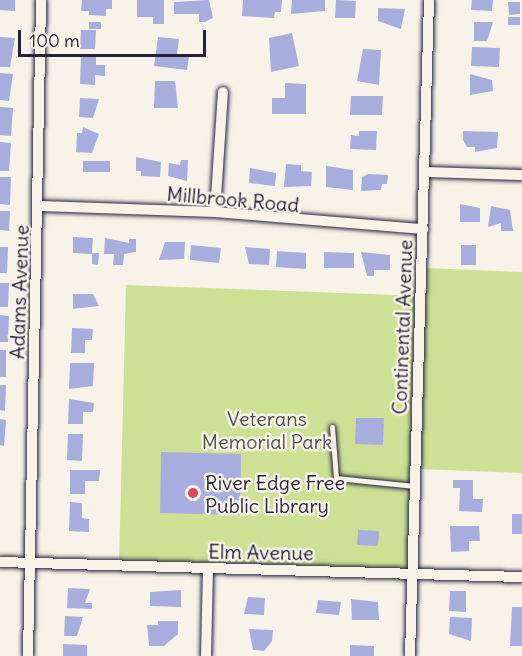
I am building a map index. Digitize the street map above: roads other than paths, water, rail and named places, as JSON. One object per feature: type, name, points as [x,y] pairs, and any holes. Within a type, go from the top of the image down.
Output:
[{"type":"street","name":"Adams Avenue","points":[[28,656],[40,206],[41,0]]},
{"type":"street","name":"Continental Avenue","points":[[410,656],[429,0]]},
{"type":"street","points":[[215,212],[223,92]]},
{"type":"street","points":[[424,172],[522,175]]},
{"type":"street","name":"Millbrook Road","points":[[40,206],[215,212],[423,229]]},
{"type":"street","name":"Elm Avenue","points":[[0,562],[522,577]]},
{"type":"street","points":[[206,656],[208,569]]},
{"type":"lane","points":[[332,427],[336,478],[415,486]]},
{"type":"place","name":"River Edge Free Public Library","points":[[193,493]]},
{"type":"park label","name":"Veterans Memorial Park","points":[[267,430]]}]
